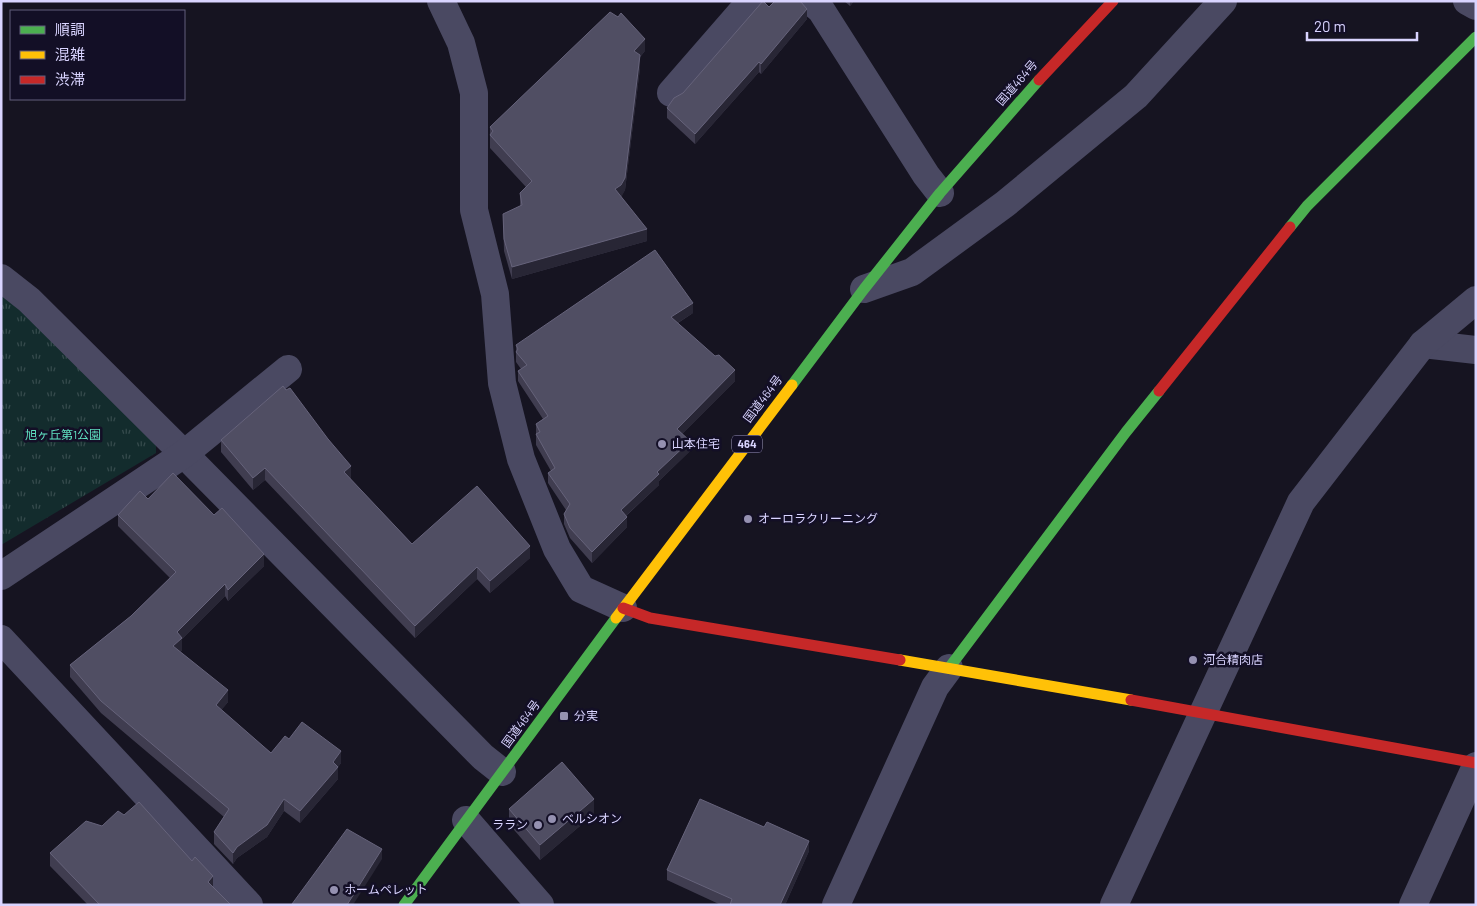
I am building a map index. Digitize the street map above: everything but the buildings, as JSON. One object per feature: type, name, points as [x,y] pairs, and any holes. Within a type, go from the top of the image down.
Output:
[{"type":"main road","name":"国道464号","points":[[404,905],[623,608],[864,289],[940,193],[1052,64],[1113,1]]},
{"type":"main road","points":[[949,668],[1126,432],[1307,206],[1476,38]]},
{"type":"main road","points":[[623,608],[650,618],[1203,712],[1476,765]]},
{"type":"street","points":[[441,1],[461,43],[474,93],[474,210],[495,294],[502,383],[521,458],[557,549],[581,589],[623,608]]},
{"type":"street","points":[[671,93],[751,1]]},
{"type":"street","points":[[810,1],[821,10],[926,175],[940,193]]},
{"type":"street","points":[[864,289],[912,272],[1005,204],[1136,96],[1222,1]]},
{"type":"street","points":[[1467,1],[1476,6]]},
{"type":"street","points":[[1,278],[30,300],[476,750],[502,772]]},
{"type":"street","points":[[1114,905],[1301,502],[1423,344],[1476,300]]},
{"type":"street","points":[[1423,344],[1476,350]]},
{"type":"street","points":[[1,576],[184,454],[288,369]]},
{"type":"street","points":[[1,639],[249,905]]},
{"type":"street","points":[[836,905],[935,687],[949,668]]},
{"type":"street","points":[[1413,905],[1476,765]]},
{"type":"street","points":[[466,820],[540,905]]},
{"type":"green space","name":"旭ヶ丘第1公園","points":[[1,294],[47,329],[156,439],[156,453],[1,545]]},
{"type":"traffic: fast","points":[[1290,227],[1307,206],[1476,37]]},
{"type":"traffic: fast","points":[[792,385],[864,289],[940,193],[1039,80]]},
{"type":"traffic: fast","points":[[949,668],[1126,432],[1159,391]]},
{"type":"traffic: fast","points":[[404,905],[616,618]]},
{"type":"traffic: slow","points":[[616,618],[792,385]]},
{"type":"traffic: slow","points":[[900,660],[1131,700]]},
{"type":"traffic: jam","points":[[1039,80],[1113,1]]},
{"type":"traffic: jam","points":[[1159,391],[1290,227]]},
{"type":"traffic: jam","points":[[623,608],[650,618],[900,660]]},
{"type":"traffic: jam","points":[[1131,700],[1476,763]]},
{"type":"place","name":"山本住宅","points":[[662,444]]},
{"type":"place","name":"オーロラクリーニング","points":[[748,519]]},
{"type":"place","name":"河合精肉店","points":[[1193,660]]},
{"type":"place","name":"分実","points":[[564,716]]},
{"type":"place","name":"ベルシオン","points":[[552,819]]},
{"type":"place","name":"ララン","points":[[538,825]]},
{"type":"place","name":"ホームペレット","points":[[334,890]]}]
